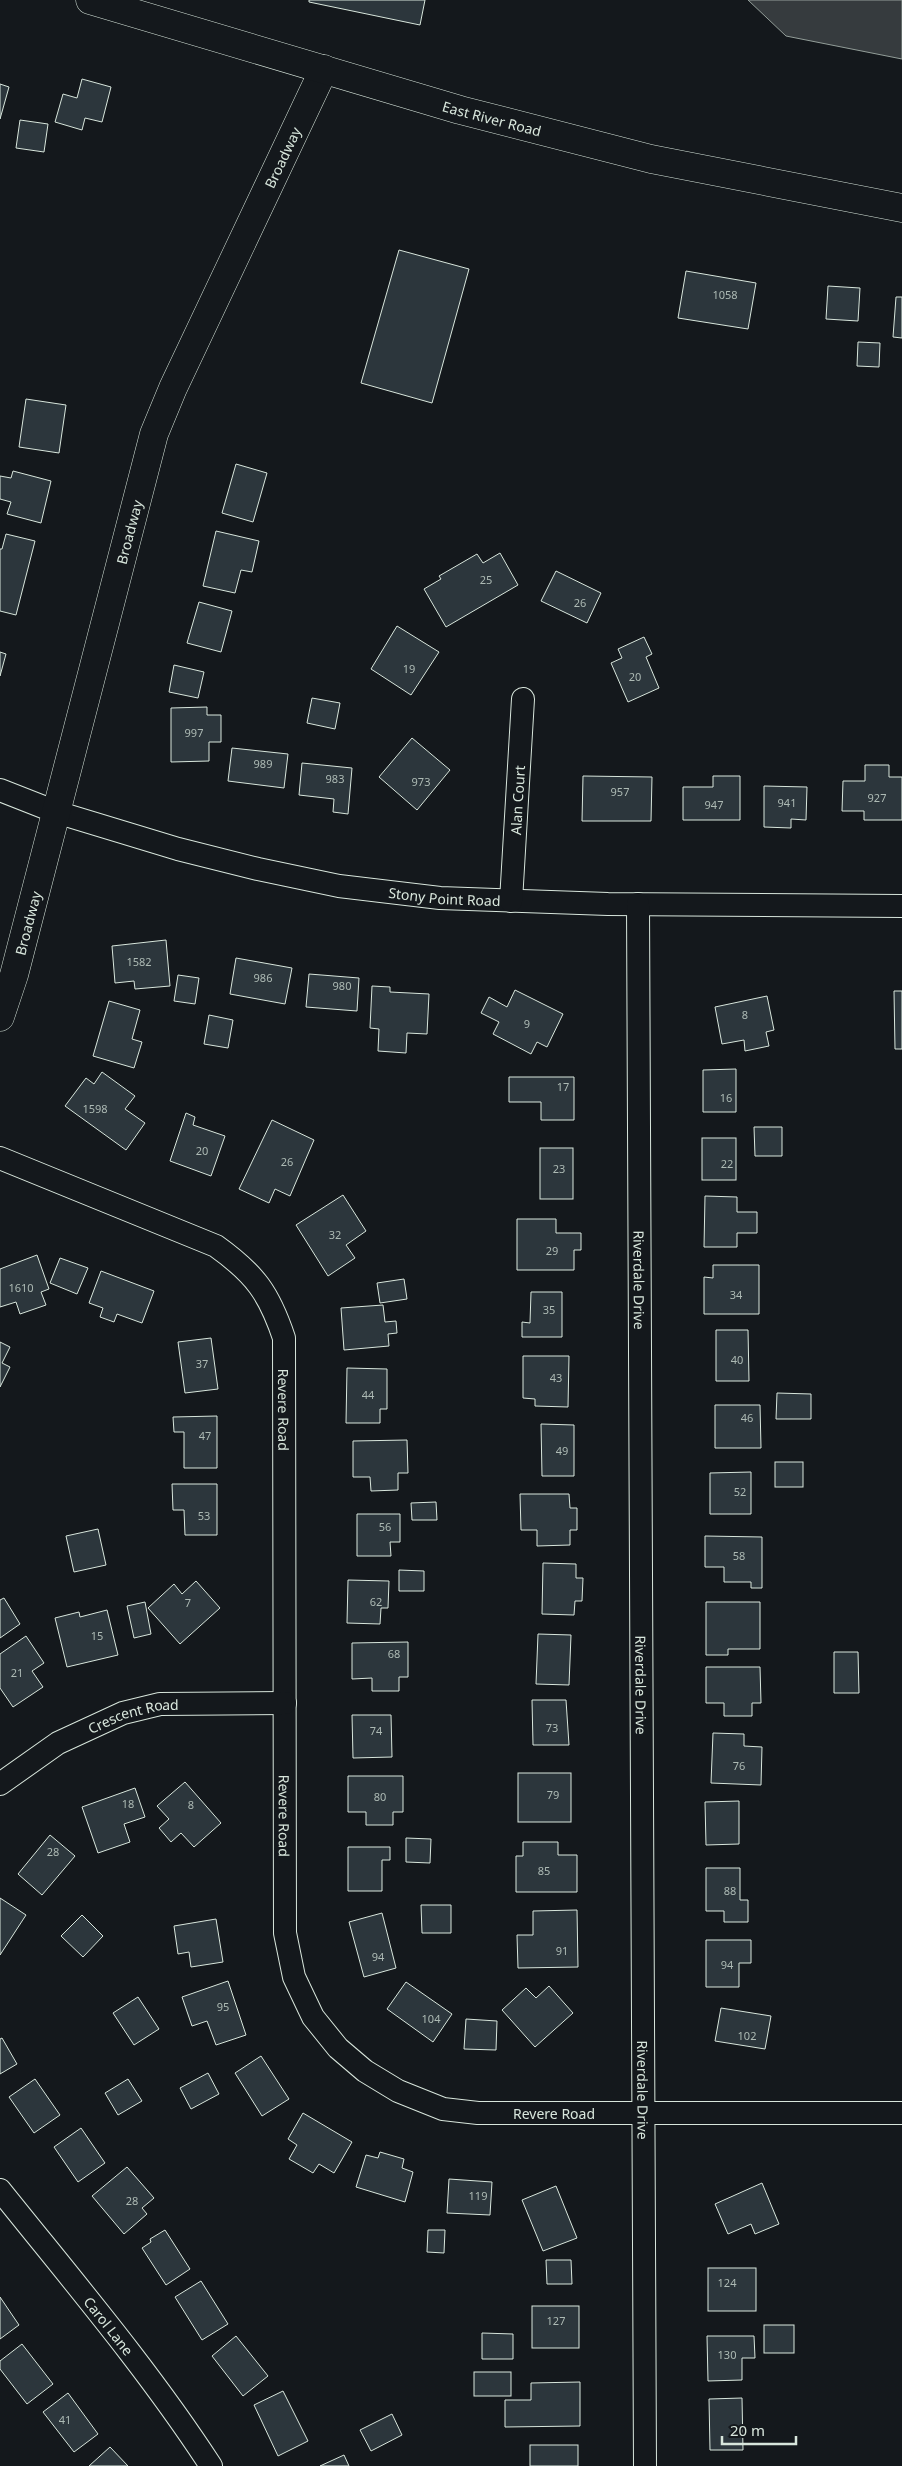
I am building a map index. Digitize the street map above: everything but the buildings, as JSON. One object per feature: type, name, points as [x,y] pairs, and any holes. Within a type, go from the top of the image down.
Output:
[{"type":"street","name":"East River Road","points":[[90,0],[460,110],[651,159],[902,208]]},
{"type":"street","name":"Broadway","points":[[0,1017],[14,975],[154,434],[173,388],[324,70]]},
{"type":"street","name":"Alan Court","points":[[511,901],[522,699]]},
{"type":"street","name":"Stony Point Road","points":[[0,790],[56,812],[178,849],[258,869],[339,886],[440,898],[511,901],[902,906]]},
{"type":"street","name":"Riverdale Drive","points":[[638,904],[645,2466]]},
{"type":"street","name":"Revere Road","points":[[0,1158],[216,1246],[242,1264],[260,1285],[275,1311],[284,1338],[285,1933],[294,1977],[313,2017],[338,2048],[365,2071],[398,2090],[442,2109],[478,2113],[902,2113]]},
{"type":"street","name":"Crescent Road","points":[[0,1784],[58,1743],[123,1713],[160,1704],[285,1703]]},
{"type":"street","name":"Carol Lane","points":[[0,2190],[121,2342],[189,2432],[211,2466]]},
{"type":"shaded area","points":[[748,0],[902,0],[902,59],[786,36]]}]
